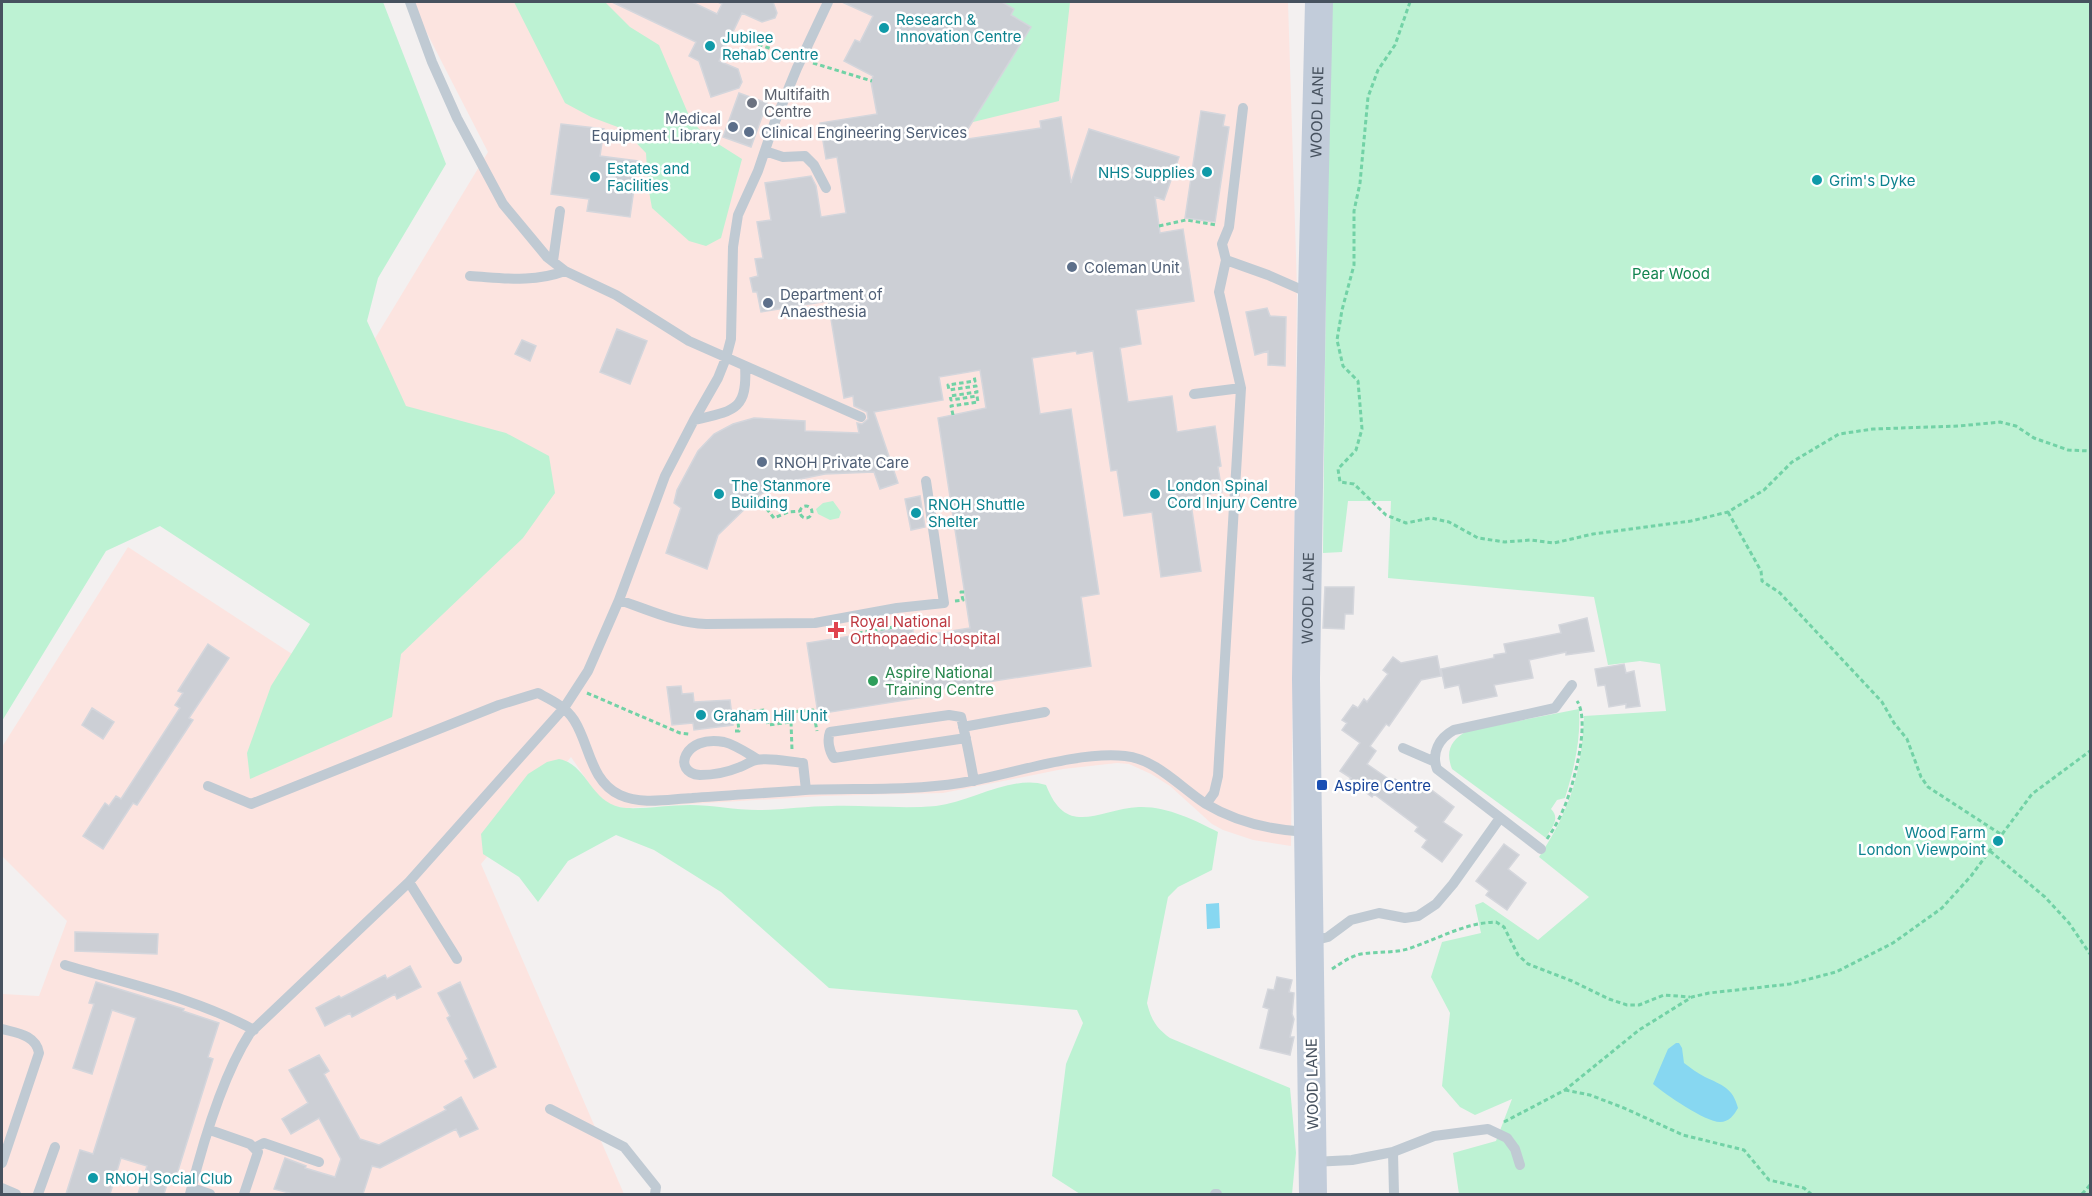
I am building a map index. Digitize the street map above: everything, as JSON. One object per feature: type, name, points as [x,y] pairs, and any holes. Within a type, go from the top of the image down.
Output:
[{"type":"street","name":"WOOD LANE","points":[[1313,1194],[1306,679],[1319,2]]},
{"type":"lane","points":[[410,2],[432,62],[457,118],[503,204],[531,240],[553,261],[565,271],[616,295],[689,341],[861,417]]},
{"type":"lane","points":[[210,1194],[191,1191],[237,1054],[254,1030],[409,882],[564,708],[588,671],[619,600],[665,476],[718,378],[726,358],[731,339],[734,229],[793,78],[828,2]]},
{"type":"lane","points":[[1206,804],[1214,792],[1218,776],[1241,388],[1219,292],[1226,260],[1222,244],[1229,227],[1243,108]]},
{"type":"lane","points":[[765,151],[783,157],[805,156],[814,165],[826,188]]},
{"type":"lane","points":[[553,261],[560,212]]},
{"type":"lane","points":[[1226,260],[1268,275],[1312,295]]},
{"type":"lane","points":[[470,276],[524,280],[547,278],[565,271]]},
{"type":"lane","points":[[694,420],[714,415],[739,404],[744,394],[744,366]]},
{"type":"lane","points":[[1194,394],[1241,388]]},
{"type":"lane","points":[[619,600],[670,618],[705,624],[815,623],[897,608],[944,603],[926,481]]},
{"type":"lane","points":[[1433,761],[1438,745],[1445,734],[1454,730],[1555,708],[1569,689]]},
{"type":"lane","points":[[208,786],[251,804],[500,705],[538,693],[564,708],[574,720],[601,780],[612,791],[630,799],[655,800],[806,790],[897,789],[974,781],[1093,756],[1129,756],[1163,772],[1206,804],[1241,821],[1308,832]]},
{"type":"lane","points":[[974,781],[963,727],[949,715],[830,732],[828,736],[830,753],[834,758],[845,757],[963,727],[1044,712]]},
{"type":"lane","points":[[757,759],[738,768],[713,774],[697,775],[684,765],[684,758],[690,747],[697,743],[709,741],[731,744],[757,759],[803,763],[806,790]]},
{"type":"lane","points":[[1403,748],[1433,761],[1437,769],[1541,849]]},
{"type":"lane","points":[[1309,941],[1328,937],[1352,920],[1379,914],[1405,918],[1418,915],[1436,904],[1500,818]]},
{"type":"lane","points":[[409,882],[457,959]]},
{"type":"lane","points":[[65,965],[184,1001],[240,1022],[254,1030]]},
{"type":"lane","points":[[2,1029],[33,1039],[38,1045],[39,1053],[2,1163]]},
{"type":"lane","points":[[550,1109],[624,1148],[656,1186],[655,1194]]},
{"type":"lane","points":[[1313,1162],[1352,1160],[1393,1152],[1434,1136],[1488,1129],[1507,1138],[1515,1149],[1520,1165]]},
{"type":"lane","points":[[210,1130],[250,1144],[258,1152],[244,1194]]},
{"type":"lane","points":[[255,1148],[264,1143],[319,1162]]},
{"type":"lane","points":[[38,1194],[55,1147]]},
{"type":"lane","points":[[1393,1152],[1394,1194]]},
{"type":"lane","points":[[2,1188],[16,1194]]},
{"type":"path","points":[[1410,2],[1395,45],[1378,70],[1368,97],[1362,173],[1354,211],[1354,266],[1342,310],[1338,340],[1343,366],[1358,381],[1362,429],[1356,450],[1338,469],[1340,482],[1354,484],[1386,515],[1406,523],[1431,518],[1449,522],[1478,538],[1505,542],[1531,540],[1554,543],[1593,534],[1691,521],[1728,512],[1764,490],[1792,462],[1839,435],[1873,429],[2000,422],[2016,426],[2034,438],[2068,450],[2091,452]]},
{"type":"path","points":[[737,37],[789,55]]},
{"type":"path","points":[[810,62],[872,81]]},
{"type":"path","points":[[1159,226],[1186,220],[1229,227]]},
{"type":"path","points":[[953,415],[951,406],[978,402],[977,396],[951,400],[950,396],[977,392],[976,386],[949,390],[948,385],[975,381],[974,376]]},
{"type":"path","points":[[1985,418],[1985,423]]},
{"type":"path","points":[[757,497],[774,518],[788,512],[800,511]]},
{"type":"path","points":[[1728,512],[1761,571],[1762,581],[1780,593],[1882,702],[1894,723],[1907,739],[1921,777],[1928,787],[2002,836]]},
{"type":"path","points":[[854,636],[853,634],[911,624],[909,618]]},
{"type":"path","points":[[1541,849],[1564,809],[1579,758],[1582,714],[1579,702],[1569,689]]},
{"type":"path","points":[[590,694],[680,733],[693,734]]},
{"type":"path","points":[[728,732],[739,731],[736,714],[765,710],[768,725],[791,722]]},
{"type":"path","points":[[793,757],[790,712],[813,710],[817,732]]},
{"type":"path","points":[[1311,975],[1330,970],[1361,954],[1394,953],[1475,924],[1496,922],[1504,927],[1518,955],[1528,964],[1627,1005],[1639,1005],[1664,995],[1692,997],[1790,984],[1836,972],[1893,943],[1942,908],[2002,836],[2032,794],[2091,751]]},
{"type":"path","points":[[1990,851],[2045,897],[2069,923],[2091,954]]},
{"type":"path","points":[[1488,1129],[1511,1120],[1565,1090],[1639,1030],[1692,997]]},
{"type":"path","points":[[1565,1090],[1590,1095],[1683,1135],[1744,1150],[1769,1180],[1804,1188],[1811,1194]]},
{"type":"path","points":[[2082,1194],[2091,1185]]},
{"type":"shaded area","name":"Royal National Orthopaedic Hospital","points":[[411,2],[1288,2],[1297,288],[1291,846],[1253,840],[1223,830],[1212,824],[1170,786],[1129,764],[1117,763],[1063,769],[943,793],[823,796],[625,808],[611,805],[597,795],[571,757],[481,864],[624,1194],[2,1194],[2,994],[39,996],[67,921],[2,856],[2,747],[128,547],[381,712],[371,345],[488,152]]},
{"type":"green space","points":[[2,2],[383,2],[446,164],[378,278],[367,321],[406,406],[506,433],[549,456],[555,493],[523,538],[401,654],[392,717],[250,779],[247,753],[271,686],[310,624],[160,526],[106,551],[2,721]]},
{"type":"green space","points":[[514,2],[605,2],[630,27],[659,45],[690,118],[704,135],[742,159],[721,238],[706,246],[689,241],[652,208],[646,153],[623,129],[591,117],[565,103]]},
{"type":"green space","points":[[936,2],[1070,2],[1059,101],[916,136],[891,89]]},
{"type":"green space","name":"Pear Wood","points":[[1329,2],[2090,2],[2090,1194],[1459,1194],[1453,1153],[1496,1141],[1512,1099],[1475,1115],[1460,1107],[1442,1086],[1450,1013],[1431,977],[1442,942],[1481,933],[1475,905],[1483,902],[1538,940],[1589,897],[1539,857],[1559,823],[1572,790],[1580,755],[1584,716],[1666,711],[1660,664],[1640,661],[1608,665],[1594,597],[1388,578],[1391,501],[1348,501],[1342,552],[1323,553]]},
{"type":"green space","points":[[833,501],[841,512],[839,518],[830,520],[818,514],[816,509],[823,503]]},
{"type":"green space","points":[[1579,709],[1578,743],[1571,776],[1565,798],[1557,800],[1551,809],[1555,820],[1546,838],[1452,769],[1449,751],[1453,742],[1467,731]]},
{"type":"green space","points":[[559,759],[577,769],[605,800],[626,808],[690,805],[758,810],[822,806],[923,807],[949,803],[1006,786],[1033,783],[1046,785],[1054,802],[1064,812],[1074,816],[1085,817],[1124,809],[1149,807],[1180,815],[1218,832],[1212,870],[1178,887],[1168,897],[1147,1003],[1155,1023],[1170,1038],[1290,1088],[1296,1153],[1292,1194],[1080,1194],[1052,1176],[1066,1064],[1083,1023],[1077,1010],[829,988],[721,892],[654,850],[616,835],[568,861],[538,902],[519,877],[483,854],[481,834],[528,774],[547,762]]},
{"type":"water","points":[[1219,903],[1220,928],[1207,929],[1206,904]]},
{"type":"water","points":[[1679,1043],[1682,1048],[1684,1063],[1722,1085],[1733,1096],[1738,1108],[1729,1119],[1723,1122],[1713,1121],[1695,1113],[1653,1084],[1668,1049]]},
{"type":"building","name":"Jubilee Rehab Centre","points":[[612,2],[692,2],[717,14],[722,4],[718,2],[773,2],[777,13],[775,18],[762,22],[742,13],[719,61],[738,69],[742,82],[739,88],[711,97],[699,61],[689,56],[696,42]]},
{"type":"building","points":[[842,2],[1002,2],[1014,9],[1011,15],[1031,27],[961,140],[1041,128],[1040,121],[1061,117],[1071,183],[1089,129],[1179,157],[1164,200],[1155,197],[1160,233],[1183,229],[1194,301],[1136,310],[1141,344],[1120,348],[1128,402],[1172,396],[1177,432],[1215,426],[1222,492],[1190,497],[1201,571],[1161,577],[1152,512],[1124,516],[1117,470],[1111,471],[1093,351],[1077,354],[1076,351],[1032,358],[1040,414],[1071,409],[1099,594],[1081,597],[1091,666],[924,692],[925,697],[818,714],[807,643],[912,626],[914,637],[970,628],[938,418],[986,408],[980,370],[939,377],[943,400],[874,412],[898,483],[880,489],[874,472],[825,474],[776,484],[757,497],[718,535],[707,569],[666,553],[681,508],[674,503],[677,490],[698,451],[714,434],[733,424],[754,418],[805,421],[805,431],[859,433],[857,423],[862,424],[868,419],[867,412],[854,406],[853,396],[844,398],[828,301],[761,312],[757,292],[753,292],[750,278],[758,276],[755,259],[763,258],[757,222],[771,220],[765,183],[811,176],[816,186],[821,217],[846,213],[837,157],[826,159],[820,123],[877,114],[871,82],[873,76],[844,61],[855,40],[860,42],[873,16]]},
{"type":"building","points":[[739,93],[767,103],[751,147],[723,137]]},
{"type":"building","name":"NHS Supplies","points":[[1201,111],[1225,115],[1223,126],[1229,127],[1215,222],[1185,218]]},
{"type":"building","name":"Estates and Facilities","points":[[561,124],[604,129],[600,156],[638,161],[630,217],[587,211],[589,199],[551,194]]},
{"type":"building","points":[[1267,308],[1270,316],[1286,317],[1285,366],[1268,365],[1268,351],[1255,355],[1246,312]]},
{"type":"building","points":[[617,329],[647,341],[630,384],[600,372]]},
{"type":"building","points":[[522,340],[536,346],[530,361],[515,354]]},
{"type":"building","name":"RNOH Shuttle Shelter","points":[[920,496],[925,527],[911,530],[905,499]]},
{"type":"building","points":[[1325,587],[1354,587],[1353,614],[1345,614],[1344,629],[1323,628]]},
{"type":"building","points":[[1587,618],[1594,651],[1566,655],[1566,652],[1529,660],[1533,678],[1494,685],[1497,696],[1463,703],[1459,685],[1445,688],[1441,669],[1494,658],[1494,655],[1506,653],[1504,644],[1561,633],[1559,625]]},
{"type":"building","points":[[208,644],[229,658],[189,718],[193,720],[137,805],[133,803],[103,849],[83,836],[105,803],[109,806],[116,796],[121,799],[180,708],[175,705],[183,693],[178,691]]},
{"type":"building","points":[[1437,656],[1441,676],[1421,680],[1389,726],[1386,724],[1370,746],[1376,751],[1367,764],[1393,782],[1395,779],[1413,792],[1421,782],[1454,807],[1443,822],[1462,835],[1442,862],[1422,847],[1427,840],[1415,831],[1418,827],[1374,794],[1372,797],[1340,771],[1360,743],[1342,730],[1347,723],[1342,720],[1353,705],[1358,708],[1364,699],[1367,702],[1388,674],[1383,670],[1393,657],[1401,663]]},
{"type":"building","points":[[1624,664],[1626,673],[1634,671],[1640,706],[1626,708],[1626,704],[1609,707],[1605,685],[1598,686],[1595,669]]},
{"type":"building","name":"Graham Hill Unit","points":[[681,686],[682,694],[693,693],[694,702],[730,700],[733,725],[694,730],[693,723],[672,725],[667,687]]},
{"type":"building","points":[[92,708],[114,722],[103,739],[82,725]]},
{"type":"building","points":[[1504,844],[1519,855],[1508,869],[1526,883],[1507,910],[1486,895],[1489,891],[1476,881]]},
{"type":"building","points":[[75,932],[158,934],[157,954],[75,951]]},
{"type":"building","points":[[410,966],[421,987],[397,999],[395,994],[352,1017],[350,1013],[325,1026],[316,1008],[385,975],[387,979]]},
{"type":"building","points":[[1277,977],[1292,980],[1289,992],[1294,993],[1292,1014],[1294,1019],[1290,1037],[1294,1037],[1290,1055],[1260,1048],[1269,1009],[1263,1007],[1268,989],[1274,990]]},
{"type":"building","points":[[96,982],[184,1009],[183,1011],[219,1023],[208,1057],[213,1059],[176,1177],[170,1175],[164,1194],[138,1194],[147,1166],[121,1158],[110,1194],[66,1194],[80,1150],[93,1154],[136,1018],[112,1010],[92,1074],[73,1068],[94,1004],[89,1003]]},
{"type":"building","points":[[460,982],[496,1067],[474,1078],[465,1061],[468,1059],[447,1018],[450,1016],[438,993]]},
{"type":"building","points":[[319,1055],[329,1071],[324,1074],[360,1139],[379,1145],[446,1110],[444,1107],[461,1097],[478,1129],[460,1137],[456,1129],[380,1168],[372,1166],[363,1194],[293,1194],[274,1189],[285,1158],[306,1166],[305,1168],[335,1177],[341,1159],[319,1118],[291,1134],[282,1119],[308,1103],[289,1070]]},
{"type":"place","name":"Research & Innovation Centre","points":[[884,28]]},
{"type":"place","name":"Jubilee Rehab Centre","points":[[710,46]]},
{"type":"place","name":"Multifaith Centre","points":[[752,103]]},
{"type":"place","name":"Medical Equipment Library","points":[[733,127]]},
{"type":"place","name":"Clinical Engineering Services","points":[[749,132]]},
{"type":"place","name":"NHS Supplies","points":[[1207,172]]},
{"type":"place","name":"Estates and Facilities","points":[[595,177]]},
{"type":"place","name":"Grim's Dyke","points":[[1817,180]]},
{"type":"place","name":"Coleman Unit","points":[[1072,267]]},
{"type":"place","name":"Department of Anaesthesia","points":[[768,303]]},
{"type":"place","name":"RNOH Private Care","points":[[762,462]]},
{"type":"place","name":"The Stanmore Building","points":[[719,494]]},
{"type":"place","name":"London Spinal Cord Injury Centre","points":[[1155,494]]},
{"type":"place","name":"RNOH Shuttle Shelter","points":[[916,513]]},
{"type":"place","name":"Royal National Orthopaedic Hospital","points":[[836,630]]},
{"type":"place","name":"Aspire National Training Centre","points":[[873,681]]},
{"type":"place","name":"Graham Hill Unit","points":[[701,715]]},
{"type":"place","name":"Aspire Centre","points":[[1322,785]]},
{"type":"place","name":"Wood Farm London Viewpoint","points":[[1998,841]]},
{"type":"place","name":"RNOH Social Club","points":[[93,1178]]}]
